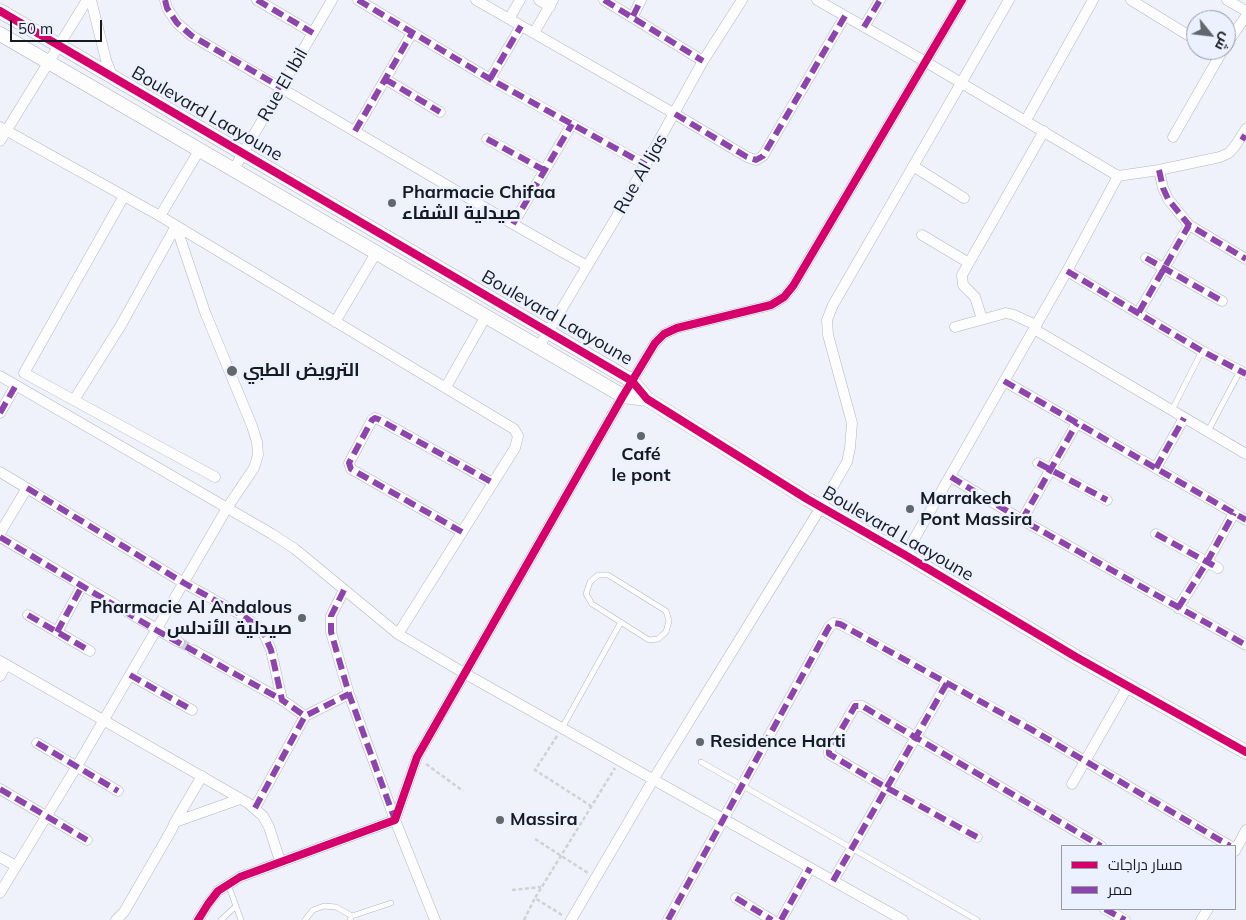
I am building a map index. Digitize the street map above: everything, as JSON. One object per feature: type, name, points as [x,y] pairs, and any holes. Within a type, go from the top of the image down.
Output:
[{"type":"street","points":[[0,140],[3,129],[59,46],[87,0]]},
{"type":"street","points":[[91,0],[106,60],[112,76]]},
{"type":"street","points":[[165,0],[178,23],[192,36],[588,266]]},
{"type":"street","points":[[257,0],[313,32]]},
{"type":"street","name":"Rue El Ibil","points":[[234,169],[332,0]]},
{"type":"street","points":[[358,0],[490,78],[646,165]]},
{"type":"street","points":[[476,0],[747,157],[756,160],[763,156],[845,16]]},
{"type":"street","points":[[509,19],[520,0]]},
{"type":"street","points":[[534,33],[551,3],[539,0]]},
{"type":"street","points":[[604,0],[633,16],[703,61]]},
{"type":"street","points":[[633,16],[641,0]]},
{"type":"street","name":"Rue Al Ijas","points":[[539,347],[646,165],[703,61],[742,0]]},
{"type":"street","points":[[816,0],[961,82],[1118,176],[1159,170],[1220,157],[1229,153],[1244,134]]},
{"type":"street","points":[[864,27],[880,0]]},
{"type":"street","points":[[395,820],[416,757],[655,343],[664,334],[677,328],[771,305],[784,297],[793,286],[962,0]]},
{"type":"street","points":[[566,918],[595,878],[846,462],[850,448],[852,423],[828,335],[827,320],[1009,0]]},
{"type":"street","points":[[1026,120],[1093,0]]},
{"type":"street","points":[[1131,0],[1186,34]]},
{"type":"street","points":[[1227,0],[1246,11]]},
{"type":"street","name":"Boulevard Laayoune","points":[[0,11],[632,381],[647,399],[820,507],[905,555],[1076,657],[1246,752]]},
{"type":"street","points":[[1236,30],[1246,16]]},
{"type":"street","points":[[490,78],[521,26]]},
{"type":"street","points":[[356,131],[412,33]]},
{"type":"street","name":"Boulevard Laayoune","points":[[0,34],[623,396],[647,399]]},
{"type":"street","points":[[1173,137],[1214,60]]},
{"type":"street","points":[[385,79],[440,112]]},
{"type":"street","points":[[513,224],[572,124]]},
{"type":"street","points":[[3,129],[160,216],[334,322],[446,387],[514,430],[518,436],[515,448],[398,634]]},
{"type":"street","points":[[982,319],[975,297],[963,285],[962,275],[1044,131]]},
{"type":"street","points":[[487,139],[544,170]]},
{"type":"street","points":[[160,216],[200,149]]},
{"type":"street","points":[[913,166],[964,198]]},
{"type":"street","points":[[1159,170],[1163,188],[1168,199],[1189,225],[1246,259]]},
{"type":"street","points":[[905,555],[1067,271],[1118,176]]},
{"type":"street","points":[[124,196],[24,373],[215,477]]},
{"type":"street","points":[[1139,312],[1189,225]]},
{"type":"street","points":[[74,400],[121,325],[176,226]]},
{"type":"street","points":[[0,893],[77,766],[228,508],[254,468],[258,455],[257,442],[205,312],[176,226]]},
{"type":"street","points":[[922,235],[969,263]]},
{"type":"street","points":[[334,322],[376,253]]},
{"type":"street","points":[[1146,258],[1222,301]]},
{"type":"street","points":[[1067,271],[1202,351],[1243,372]]},
{"type":"street","points":[[955,326],[1002,314],[1010,314],[1035,327],[1246,454]]},
{"type":"street","points":[[446,387],[486,316]]},
{"type":"street","points":[[0,376],[295,549],[398,634],[619,761],[903,920]]},
{"type":"street","points":[[1004,381],[1246,520]]},
{"type":"street","points":[[0,413],[16,385]]},
{"type":"street","points":[[1156,468],[1184,418]]},
{"type":"street","points":[[462,532],[351,468],[349,463],[372,420],[378,419],[493,483]]},
{"type":"street","points":[[1022,520],[1078,423]]},
{"type":"street","points":[[1038,463],[1107,500]]},
{"type":"street","points":[[0,472],[258,626],[271,650],[282,700]]},
{"type":"street","points":[[951,477],[1022,520],[1246,645]]},
{"type":"street","points":[[0,533],[27,488]]},
{"type":"street","points":[[1178,608],[1207,562],[1234,513]]},
{"type":"street","points":[[1156,534],[1218,568]]},
{"type":"street","points":[[0,537],[179,642]]},
{"type":"street","points":[[57,632],[82,586]]},
{"type":"street","points":[[344,590],[334,609],[330,622],[331,632],[349,694],[395,820],[435,920]]},
{"type":"street","points":[[28,614],[90,651]]},
{"type":"street","points":[[668,920],[829,627],[834,623],[840,624],[1034,731],[1228,845]]},
{"type":"street","points":[[193,650],[282,700],[305,716]]},
{"type":"street","points":[[0,676],[3,663],[240,798],[263,816],[269,826],[280,861]]},
{"type":"street","points":[[130,675],[192,710]]},
{"type":"street","points":[[833,881],[947,683]]},
{"type":"street","points":[[1072,784],[1128,686]]},
{"type":"street","points":[[255,808],[305,716],[349,694]]},
{"type":"street","points":[[977,837],[832,756],[829,751],[855,706],[859,705],[916,737],[1099,845]]},
{"type":"street","points":[[37,743],[118,791]]},
{"type":"street","points":[[116,920],[124,912],[202,776]]},
{"type":"street","points":[[0,789],[87,840]]},
{"type":"street","points":[[175,822],[240,798]]},
{"type":"street","points":[[198,920],[213,897],[228,883],[280,861],[395,820]]},
{"type":"street","points":[[1236,848],[1246,830]]},
{"type":"street","points":[[0,857],[16,866]]},
{"type":"street","points":[[781,920],[810,868]]},
{"type":"street","points":[[736,898],[772,920]]},
{"type":"street","points":[[1107,910],[1125,920]]},
{"type":"lane","points":[[1172,410],[1202,351]]},
{"type":"lane","points":[[1208,431],[1243,372]]},
{"type":"lane","points":[[598,575],[608,575],[666,611],[669,621],[666,632],[658,639],[649,640],[621,622],[592,604],[586,594],[590,582],[598,575]]},
{"type":"lane","points":[[562,728],[621,622]]},
{"type":"lane","points":[[701,762],[977,920]]},
{"type":"lane","points":[[228,883],[241,920]]},
{"type":"lane","points":[[305,920],[313,910],[324,906],[336,907],[351,918],[391,903]]},
{"type":"lane","points":[[222,920],[236,906]]},
{"type":"path","points":[[562,728],[535,770],[591,806]]},
{"type":"path","points":[[416,757],[463,791]]},
{"type":"path","points":[[524,920],[541,887],[619,761]]},
{"type":"path","points":[[535,839],[595,878]]},
{"type":"path","points":[[512,890],[541,887]]},
{"type":"path","points":[[535,898],[566,918]]},
{"type":"tunnel","points":[[179,642],[193,650]]},
{"type":"marked path","points":[[165,0],[167,8],[177,23],[192,36],[282,88]]},
{"type":"marked path","points":[[257,0],[313,33]]},
{"type":"marked path","points":[[358,0],[490,79],[646,165]]},
{"type":"marked path","points":[[604,0],[703,61]]},
{"type":"marked path","points":[[633,16],[641,0]]},
{"type":"marked path","points":[[864,27],[880,0]]},
{"type":"marked path","points":[[675,114],[747,157],[756,160],[763,156],[845,16]]},
{"type":"marked path","points":[[490,79],[521,26]]},
{"type":"marked path","points":[[355,131],[412,33]]},
{"type":"marked path","points":[[385,79],[440,112]]},
{"type":"marked path","points":[[513,224],[572,124]]},
{"type":"marked path","points":[[1241,136],[1246,139]]},
{"type":"marked path","points":[[487,139],[544,170]]},
{"type":"marked path","points":[[1159,170],[1163,188],[1168,199],[1189,225],[1246,259]]},
{"type":"marked path","points":[[1139,312],[1189,225]]},
{"type":"marked path","points":[[1146,258],[1222,301]]},
{"type":"marked path","points":[[1067,271],[1202,351],[1246,374]]},
{"type":"marked path","points":[[1004,381],[1246,520]]},
{"type":"marked path","points":[[0,413],[16,385]]},
{"type":"marked path","points":[[1156,468],[1184,418]]},
{"type":"marked path","points":[[462,532],[351,469],[349,463],[372,420],[378,419],[493,483]]},
{"type":"marked path","points":[[1022,520],[1077,423]]},
{"type":"marked path","points":[[1038,463],[1107,500]]},
{"type":"marked path","points":[[951,477],[1022,520],[1246,645]]},
{"type":"marked path","points":[[27,488],[184,583],[245,617],[257,626],[265,636],[271,650],[282,700],[305,716]]},
{"type":"marked path","points":[[1178,608],[1207,562],[1234,513]]},
{"type":"marked path","points":[[1156,534],[1218,568]]},
{"type":"marked path","points":[[0,537],[156,630],[282,700]]},
{"type":"marked path","points":[[57,632],[82,586]]},
{"type":"marked path","points":[[344,590],[331,616],[331,632],[349,694],[395,820]]},
{"type":"marked path","points":[[28,615],[90,651]]},
{"type":"marked path","points":[[668,920],[829,627],[834,623],[840,624],[1034,731],[1228,845]]},
{"type":"marked path","points":[[130,675],[192,710]]},
{"type":"marked path","points":[[833,881],[947,683]]},
{"type":"marked path","points":[[255,808],[305,716],[349,694]]},
{"type":"marked path","points":[[977,837],[829,754],[855,706],[862,706],[1099,845]]},
{"type":"marked path","points":[[37,743],[118,791]]},
{"type":"marked path","points":[[0,789],[87,840]]},
{"type":"marked path","points":[[781,920],[810,868]]},
{"type":"marked path","points":[[736,898],[772,920]]},
{"type":"marked path","points":[[1107,910],[1125,920]]},
{"type":"cycle path","points":[[198,920],[218,891],[240,877],[395,820],[417,757],[655,343],[664,334],[677,328],[771,305],[784,297],[793,286],[962,0]]},
{"type":"cycle path","points":[[0,11],[632,381],[647,399],[807,499],[1076,657],[1246,752]]},
{"type":"place","name":"Pharmacie Chifaa صيدلية الشفاء","points":[[392,203]]},
{"type":"place","name":"الترويض الطبي","points":[[232,371]]},
{"type":"place","name":"Café le pont","points":[[641,436]]},
{"type":"place","name":"Marrakech Pont Massira","points":[[910,509]]},
{"type":"place","name":"Pharmacie Al Andalous صيدلية الأندلس","points":[[302,618]]},
{"type":"place","name":"Residence Harti","points":[[700,742]]},
{"type":"place","name":"Massira","points":[[500,820]]}]
